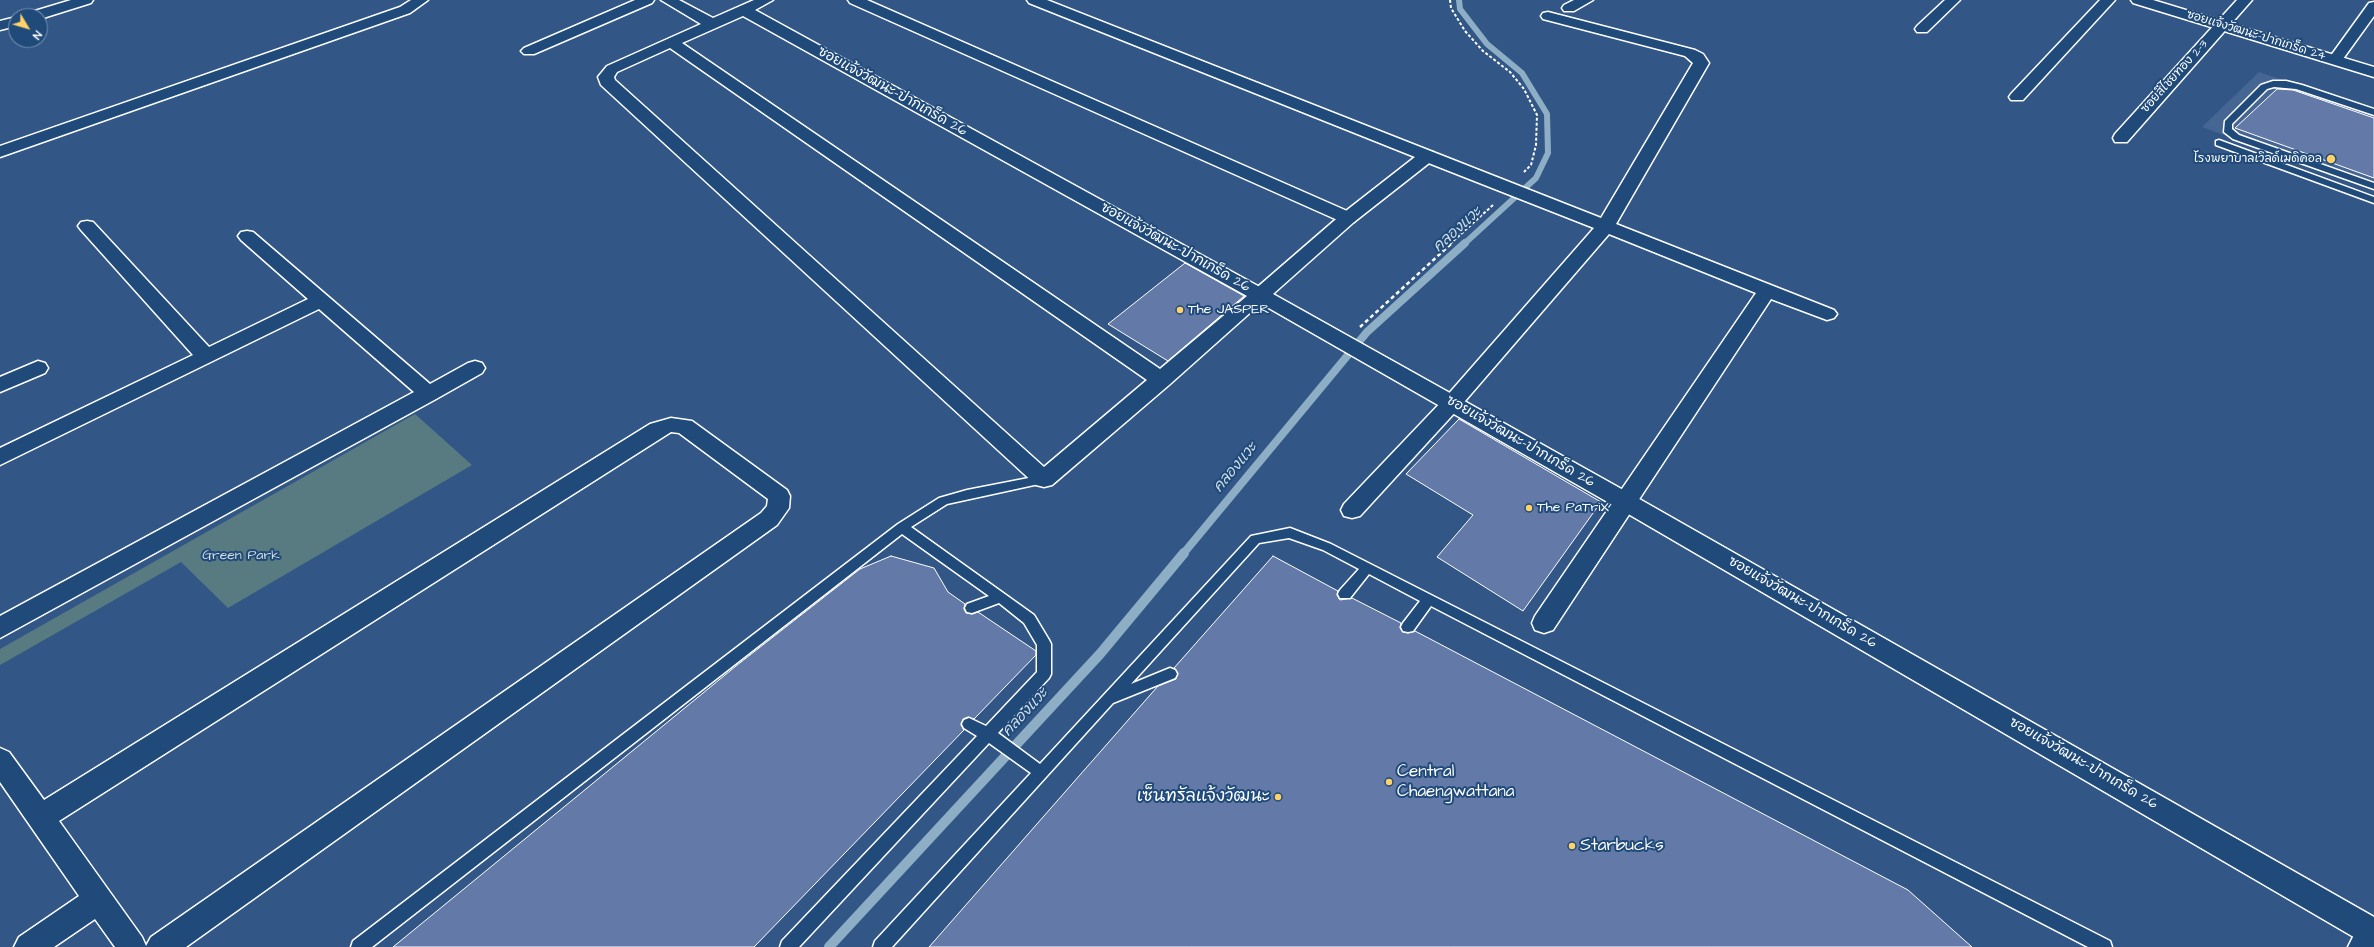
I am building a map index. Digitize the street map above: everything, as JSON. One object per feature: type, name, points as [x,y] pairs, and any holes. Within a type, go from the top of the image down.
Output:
[{"type":"street","points":[[48,11],[86,0]]},
{"type":"street","points":[[0,152],[405,10],[421,0]]},
{"type":"street","points":[[529,51],[647,0]]},
{"type":"street","points":[[668,0],[712,24]]},
{"type":"street","points":[[766,0],[612,69],[606,77],[606,82],[1044,479],[1162,380],[1348,218],[1427,156]]},
{"type":"street","points":[[855,0],[1348,218]]},
{"type":"street","points":[[1034,0],[1605,228],[1827,314]]},
{"type":"street","points":[[1569,8],[1586,0]]},
{"type":"street","points":[[1922,29],[1954,0]]},
{"type":"street","points":[[2017,97],[2108,0]]},
{"type":"street","name":"ซอยแจ้งวัฒนะ-ปากเกร็ด 24","points":[[2138,0],[2374,72]]},
{"type":"street","name":"ซอยสีไชยทอง 2-3","points":[[2121,138],[2245,0]]},
{"type":"street","points":[[2335,60],[2374,6]]},
{"type":"street","name":"ซอยแจ้งวัฒนะ-ปากเกร็ด 26","points":[[744,10],[1260,295],[1452,403],[2374,933]]},
{"type":"street","points":[[1352,510],[1452,403],[1605,228],[1701,63],[1698,57],[1690,53],[1548,16]]},
{"type":"street","points":[[672,42],[1162,380]]},
{"type":"street","points":[[87,226],[206,356]]},
{"type":"street","points":[[247,236],[429,394]]},
{"type":"street","points":[[1544,623],[1767,290]]},
{"type":"street","points":[[0,457],[322,300]]},
{"type":"street","points":[[0,385],[38,368]]},
{"type":"street","points":[[0,628],[475,368]]},
{"type":"street","points":[[41,817],[658,429],[670,425],[684,426],[780,496],[778,508],[769,519],[161,947]]},
{"type":"street","points":[[0,760],[132,947]]},
{"type":"street","points":[[29,947],[99,899]]},
{"type":"street","points":[[2363,947],[2374,937]]},
{"type":"lane","points":[[2374,112],[2299,87],[2286,84],[2273,84],[2264,86],[2228,123],[2227,130],[2236,137],[2374,186]]},
{"type":"lane","points":[[2219,144],[2374,200]]},
{"type":"lane","points":[[359,947],[902,527],[943,501],[967,494],[1044,479]]},
{"type":"lane","points":[[788,947],[994,738],[1044,674],[1044,644],[1029,618],[902,527]]},
{"type":"lane","points":[[881,947],[1255,539],[1290,533],[1327,547],[2104,947]]},
{"type":"lane","points":[[1345,594],[1367,568]]},
{"type":"lane","points":[[972,608],[1000,597]]},
{"type":"lane","points":[[1408,627],[1428,600]]},
{"type":"lane","points":[[1109,699],[1170,674]]},
{"type":"lane","points":[[969,724],[994,738],[1040,772]]},
{"type":"shaded area","name":"โรงพยาบาลเวิลด์เมดิคอล","points":[[2259,72],[2374,111],[2374,190],[2202,127]]},
{"type":"green space","name":"Green Park","points":[[415,414],[472,465],[228,608],[181,562],[0,665],[0,649]]},
{"type":"building","name":"โรงพยาบาลเวิลด์เมดิคอล","points":[[2277,89],[2293,90],[2374,118],[2374,178],[2235,128]]},
{"type":"building","name":"The JASPER","points":[[1185,263],[1244,296],[1168,361],[1108,324]]},
{"type":"building","name":"The PaTriX","points":[[1459,419],[1601,502],[1523,611],[1437,557],[1473,515],[1406,474]]},
{"type":"building","points":[[891,556],[934,568],[948,592],[965,604],[964,609],[966,613],[972,614],[978,612],[1036,651],[1036,655],[974,719],[968,717],[963,719],[961,725],[964,730],[754,947],[393,947],[736,666],[860,569]]},
{"type":"building","name":"Central Chaengwattana","points":[[1273,556],[1338,591],[1337,595],[1340,600],[1352,598],[1401,623],[1400,628],[1403,632],[1408,633],[1415,631],[1908,890],[1972,947],[929,947],[1158,686],[1176,679],[1178,673],[1174,668]]},
{"type":"waterway","name":"คลองแวะ","points":[[1459,0],[1460,9],[1487,44],[1522,73],[1547,114],[1548,153],[1536,178],[1464,244]]},
{"type":"waterway","name":"คลองแวะ","points":[[1183,554],[1367,332],[1465,243]]},
{"type":"waterway","name":"คลองแวะ","points":[[829,947],[1100,654],[1184,553]]},
{"type":"place","name":"โรงพยาบาลเวิลด์เมดิคอล","points":[[2331,159]]},
{"type":"place","name":"The JASPER","points":[[1180,310]]},
{"type":"place","name":"The PaTriX","points":[[1529,508]]},
{"type":"place","name":"Central Chaengwattana","points":[[1389,782]]},
{"type":"place","name":"เซ็นทรัลแจ้งวัฒนะ","points":[[1278,797]]},
{"type":"place","name":"Starbucks","points":[[1572,846]]}]
